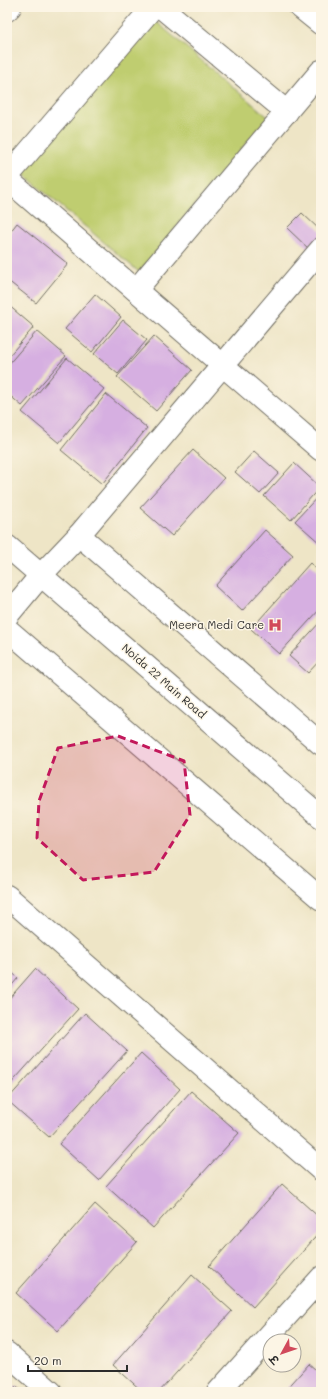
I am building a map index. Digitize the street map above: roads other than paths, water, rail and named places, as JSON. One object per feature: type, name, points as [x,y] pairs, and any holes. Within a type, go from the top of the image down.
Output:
[{"type":"street","points":[[7,10],[10,7]]},
{"type":"street","points":[[153,7],[7,178],[321,450]]},
{"type":"street","points":[[161,7],[287,112]]},
{"type":"street","points":[[300,7],[321,24]]},
{"type":"street","points":[[136,290],[321,72]]},
{"type":"street","points":[[7,616],[79,535],[321,249]]},
{"type":"street","points":[[79,535],[321,744]]},
{"type":"street","name":"Noida 22 Main Road","points":[[7,546],[321,817]]},
{"type":"street","points":[[7,629],[321,899]]},
{"type":"street","points":[[7,896],[321,1170]]},
{"type":"street","points":[[218,1392],[321,1278]]},
{"type":"street","points":[[7,1353],[51,1392]]},
{"type":"place","name":"Meera Medi Care","points":[[275,625]]}]
